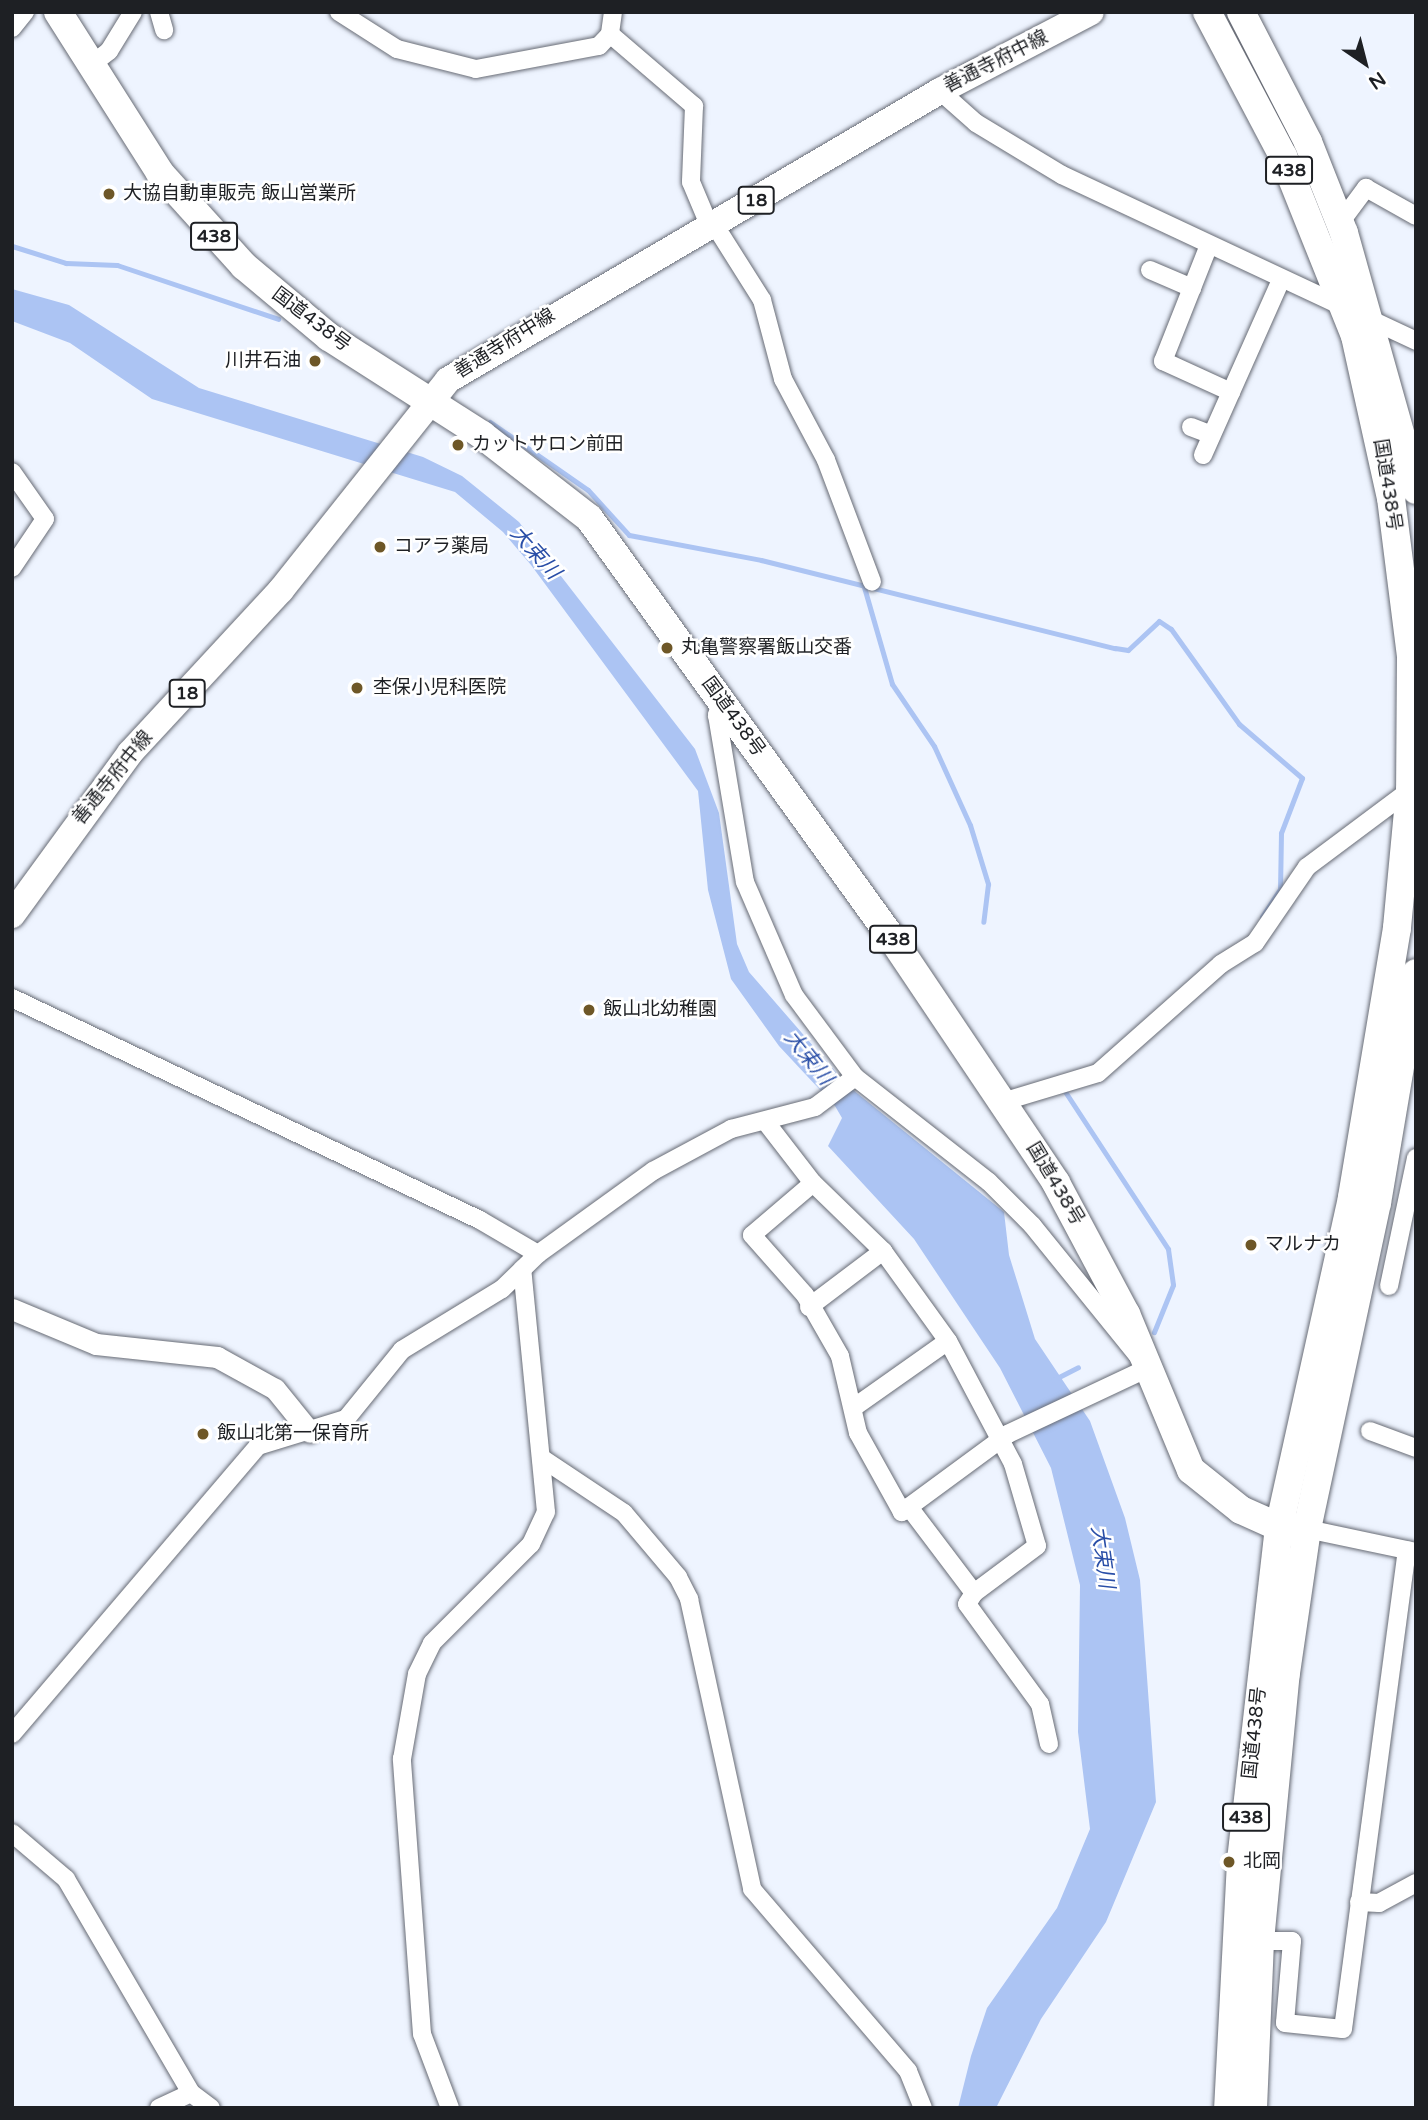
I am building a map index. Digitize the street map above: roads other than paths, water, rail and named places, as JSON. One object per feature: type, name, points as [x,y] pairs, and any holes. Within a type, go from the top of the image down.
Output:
[{"type":"highway","name":"国道438号","points":[[58,12],[160,173],[236,259],[329,337],[430,401],[589,518],[721,701],[1002,1102],[1077,1220],[1148,1367],[1191,1470],[1205,1487],[1279,1527],[1307,1529]]},
{"type":"highway","name":"国道438号","points":[[1207,12],[1283,156],[1343,304],[1374,404],[1391,498],[1410,656],[1406,929],[1377,1203],[1279,1527],[1241,1862],[1228,2108]]},
{"type":"highway","name":"国道438号","points":[[1241,12],[1308,142],[1340,223],[1372,319],[1416,490]]},
{"type":"highway","name":"国道438号","points":[[1253,2108],[1260,1941],[1307,1529],[1377,1203],[1416,974]]},
{"type":"main road","name":"善通寺府中線","points":[[12,915],[130,753],[281,590],[397,440],[430,401],[466,366],[940,91],[1091,12]]},
{"type":"street","points":[[12,28],[25,12]]},
{"type":"street","points":[[91,65],[109,51],[133,12]]},
{"type":"street","points":[[339,12],[397,50],[476,69],[599,47],[610,34],[613,12]]},
{"type":"street","points":[[610,34],[694,106],[690,173],[712,225],[762,300],[783,379],[826,460],[872,582]]},
{"type":"street","points":[[940,91],[976,123],[1062,176],[1281,280],[1343,304],[1416,341]]},
{"type":"street","points":[[1340,223],[1366,188],[1416,216]]},
{"type":"street","points":[[1209,245],[1163,361],[1231,392]]},
{"type":"street","points":[[1150,270],[1192,288]]},
{"type":"street","points":[[1203,455],[1281,280]]},
{"type":"street","points":[[1191,427],[1212,435]]},
{"type":"street","points":[[12,472],[45,519],[12,568]]},
{"type":"street","points":[[721,701],[716,715],[745,882],[794,995],[853,1079],[989,1182],[1032,1225],[1148,1367],[1103,1393],[1004,1437],[902,1512],[858,1433],[840,1356],[809,1307],[752,1235],[813,1183]]},
{"type":"street","points":[[1002,1102],[1098,1073],[1221,964],[1255,943],[1307,867],[1410,790]]},
{"type":"street","points":[[12,998],[480,1220],[538,1254]]},
{"type":"street","points":[[12,1734],[258,1446],[346,1419],[402,1350],[502,1289],[538,1254],[653,1171],[731,1129],[815,1107],[853,1079]]},
{"type":"street","points":[[765,1121],[813,1183],[883,1251],[948,1340],[1004,1437],[1037,1546],[974,1592],[967,1604],[1040,1704],[1049,1744]]},
{"type":"street","points":[[1390,1286],[1377,1203],[1416,1158]]},
{"type":"street","points":[[809,1307],[883,1251]]},
{"type":"street","points":[[450,2108],[422,2034],[406,1880],[402,1759],[408,1707],[432,1643],[542,1528],[543,1459],[522,1269]]},
{"type":"street","points":[[12,1309],[96,1344],[217,1357],[275,1389],[310,1432]]},
{"type":"street","points":[[853,1408],[948,1340]]},
{"type":"street","points":[[1370,1431],[1416,1448]]},
{"type":"street","points":[[543,1459],[624,1513],[678,1577],[689,1598],[752,1889],[908,2071],[923,2108]]},
{"type":"street","points":[[909,1507],[974,1592]]},
{"type":"street","points":[[1260,1941],[1292,1941],[1285,2023],[1343,2029],[1359,1902],[1412,1551],[1307,1529]]},
{"type":"street","points":[[12,1833],[66,1879],[191,2093],[211,2108]]},
{"type":"street","points":[[1359,1902],[1379,1903],[1416,1883]]},
{"type":"street","points":[[159,2108],[191,2093]]},
{"type":"water","name":"大束川","points":[[12,289],[69,305],[199,388],[423,457],[462,476],[519,522],[695,749],[719,813],[737,944],[749,972],[847,1085],[1004,1212],[1009,1255],[1035,1339],[1090,1421],[1125,1518],[1140,1580],[1156,1802],[1106,1922],[1041,2019],[996,2108],[958,2108],[987,2008],[1057,1908],[1090,1829],[1078,1732],[1080,1585],[1051,1468],[1000,1368],[914,1239],[828,1146],[842,1118],[835,1106],[779,1046],[731,979],[708,890],[698,791],[531,565],[503,532],[455,492],[152,399],[70,343],[12,321]]},
{"type":"waterway","points":[[12,246],[66,263],[117,265],[278,319]]},
{"type":"waterway","points":[[490,422],[588,490],[629,535],[761,560],[1115,648],[1128,650],[1159,621],[1171,629],[1239,724],[1302,778],[1281,833],[1280,889],[1262,917]]},
{"type":"waterway","points":[[864,587],[892,684],[934,746],[970,825],[988,884],[983,922]]},
{"type":"waterway","points":[[1064,1090],[1168,1249],[1173,1285],[1154,1332]]},
{"type":"waterway","points":[[1053,1380],[1078,1367]]},
{"type":"place","name":"大協自動車販売 飯山営業所","points":[[109,194]]},
{"type":"place","name":"川井石油","points":[[315,361]]},
{"type":"place","name":"カットサロン前田","points":[[458,445]]},
{"type":"place","name":"コアラ薬局","points":[[380,547]]},
{"type":"place","name":"丸亀警察署飯山交番","points":[[667,648]]},
{"type":"place","name":"杢保小児科医院","points":[[357,688]]},
{"type":"place","name":"飯山北幼稚園","points":[[589,1010]]},
{"type":"place","name":"マルナカ","points":[[1251,1245]]},
{"type":"place","name":"飯山北第一保育所","points":[[203,1434]]},
{"type":"place","name":"北岡","points":[[1229,1862]]}]
